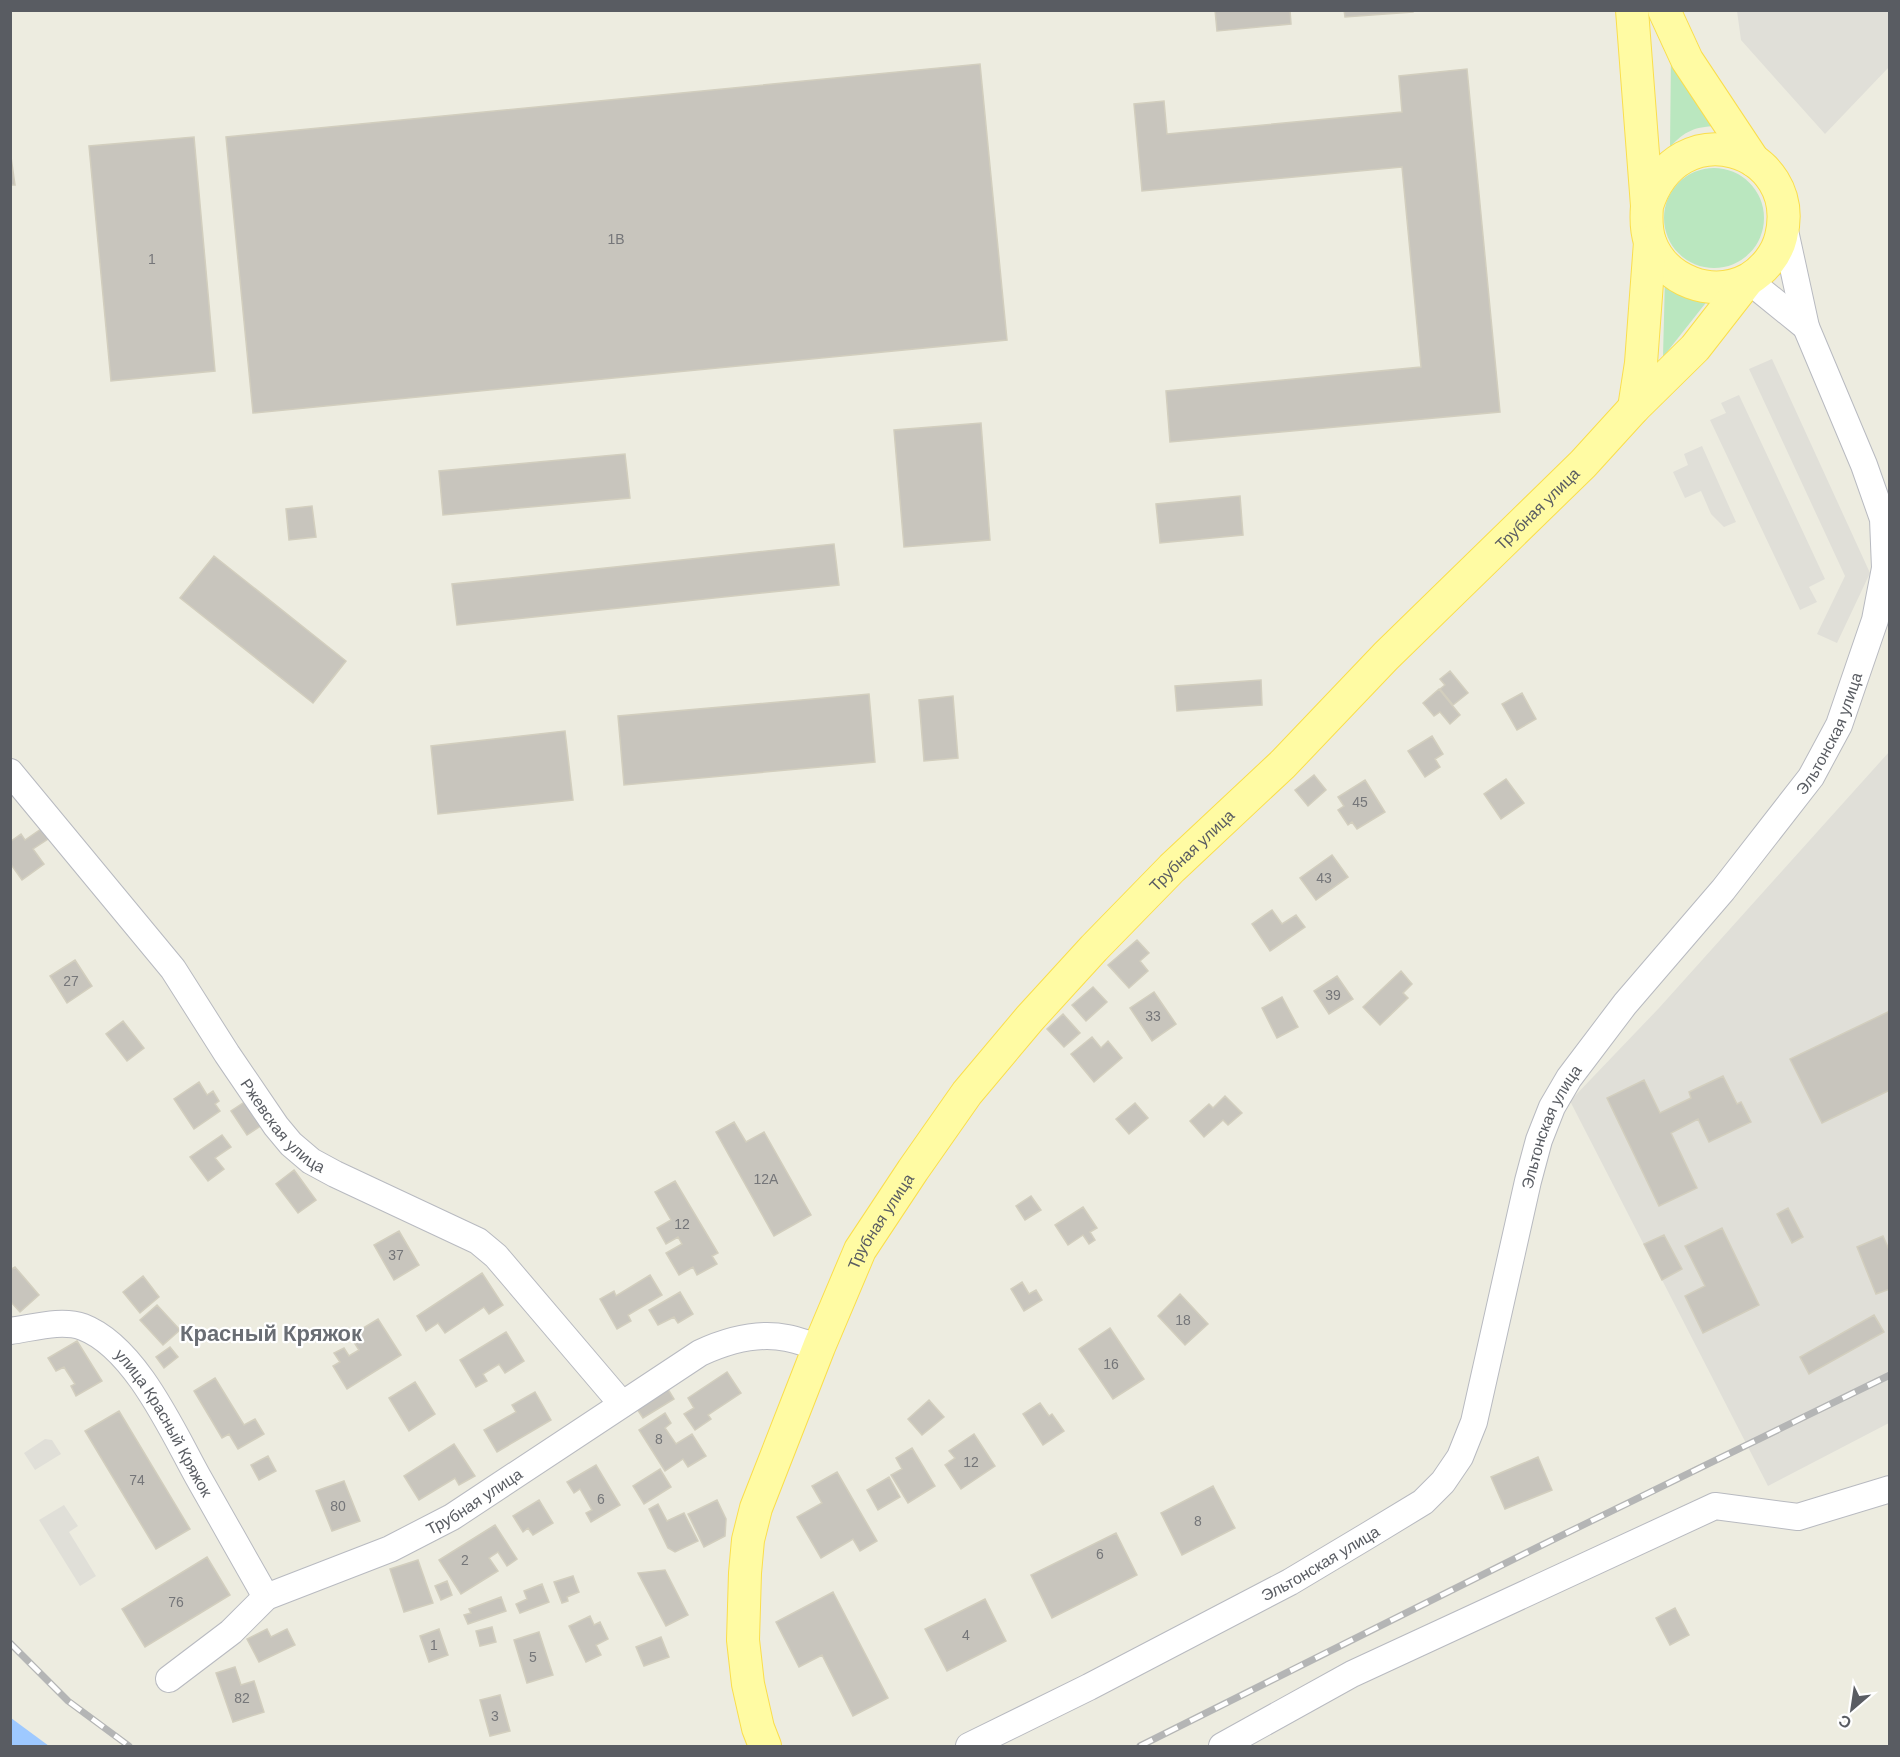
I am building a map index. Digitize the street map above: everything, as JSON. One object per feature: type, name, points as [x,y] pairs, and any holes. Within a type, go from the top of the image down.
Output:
[{"type":"main road","points":[[1632,10],[1647,206],[1646,225],[1650,242],[1658,257],[1669,270],[1684,280],[1701,286],[1733,285],[1748,280],[1758,272],[1770,260],[1780,243],[1784,226],[1781,197],[1774,182],[1754,161],[1687,60],[1664,10]]},
{"type":"main road","points":[[1647,206],[1651,191],[1659,178],[1684,156],[1712,149],[1736,152],[1754,161]]},
{"type":"main road","points":[[1634,408],[1641,363],[1650,242]]},
{"type":"main road","name":"Трубная улица","points":[[765,1746],[758,1728],[748,1684],[744,1651],[744,1573],[748,1540],[756,1508],[860,1250],[967,1093],[1030,1018],[1172,868],[1283,764],[1386,656],[1583,464],[1634,408],[1695,348],[1748,280]]},
{"type":"street","points":[[1681,10],[1687,60]]},
{"type":"street","name":"Эльтонская улица","points":[[969,1746],[1110,1676],[1290,1582],[1358,1542],[1422,1502],[1443,1482],[1460,1457],[1474,1422],[1528,1181],[1539,1140],[1552,1107],[1569,1078],[1625,1004],[1723,890],[1811,777],[1839,725],[1875,620],[1885,568],[1883,519],[1864,465],[1806,327],[1784,226]]},
{"type":"street","points":[[1748,280],[1806,327]]},
{"type":"street","name":"Ржевская улица","points":[[10,772],[173,969],[227,1054],[291,1144],[311,1161],[335,1174],[478,1241],[496,1256],[622,1404]]},
{"type":"street","name":"улица Красный Кряжок","points":[[10,1331],[68,1324],[81,1326],[114,1347],[151,1392],[266,1597]]},
{"type":"street","name":"Трубная улица","points":[[169,1679],[231,1632],[266,1597],[390,1549],[452,1517],[700,1353],[717,1345],[747,1337],[785,1337],[819,1347]]},
{"type":"street","points":[[1222,1746],[1352,1674],[1715,1506],[1798,1517],[1890,1489]]},
{"type":"shaded area","points":[[1737,11],[1889,11],[1889,67],[1825,134],[1741,40]]},
{"type":"shaded area","points":[[1772,359],[1870,573],[1837,643],[1817,634],[1845,576],[1749,369]]},
{"type":"shaded area","points":[[1739,395],[1825,579],[1809,587],[1817,602],[1800,610],[1710,420],[1726,413],[1721,403]]},
{"type":"shaded area","points":[[1702,446],[1736,522],[1724,527],[1711,514],[1701,491],[1685,498],[1673,472],[1688,465],[1684,454]]},
{"type":"shaded area","points":[[1889,752],[1889,1423],[1768,1486],[1570,1101],[1659,1008]]},
{"type":"shaded area","points":[[45,1439],[52,1440],[61,1454],[35,1470],[24,1453]]},
{"type":"shaded area","points":[[64,1505],[78,1526],[69,1532],[96,1576],[80,1586],[39,1520]]},
{"type":"green space","points":[[1671,55],[1716,126],[1690,131],[1670,147]]},
{"type":"green space","points":[[1714,168],[1733,172],[1750,182],[1760,199],[1764,218],[1760,237],[1750,254],[1733,264],[1714,268],[1695,264],[1678,254],[1668,237],[1664,218],[1668,199],[1678,182],[1695,172]]},
{"type":"green space","points":[[1665,277],[1712,295],[1663,357]]},
{"type":"water","points":[[11,1718],[49,1746],[11,1746]]},
{"type":"building","points":[[1215,10],[1290,10],[1291,24],[1217,31]]},
{"type":"building","points":[[1344,10],[1413,10],[1413,12],[1345,17]]},
{"type":"building","points":[[980,64],[1007,340],[253,413],[226,137]]},
{"type":"building","points":[[1467,69],[1500,412],[1170,442],[1166,391],[1421,367],[1402,167],[1142,191],[1134,104],[1164,101],[1167,134],[1402,112],[1399,76]]},
{"type":"building","points":[[194,137],[215,371],[111,381],[89,146]]},
{"type":"building","points":[[10,150],[15,185],[10,185]]},
{"type":"building","points":[[981,423],[990,540],[904,547],[894,430]]},
{"type":"building","points":[[625,454],[630,498],[443,515],[439,471]]},
{"type":"building","points":[[1240,496],[1243,535],[1160,543],[1156,504]]},
{"type":"building","points":[[312,506],[316,537],[289,540],[286,509]]},
{"type":"building","points":[[834,544],[839,585],[457,625],[452,584]]},
{"type":"building","points":[[214,556],[346,661],[313,703],[180,598]]},
{"type":"building","points":[[1450,671],[1468,693],[1453,705],[1440,689],[1445,685],[1440,679]]},
{"type":"building","points":[[1261,680],[1262,705],[1177,711],[1175,686]]},
{"type":"building","points":[[1439,689],[1460,715],[1450,724],[1440,712],[1434,716],[1423,703]]},
{"type":"building","points":[[1522,693],[1536,719],[1517,730],[1502,704]]},
{"type":"building","points":[[869,694],[875,762],[624,785],[618,716]]},
{"type":"building","points":[[953,696],[958,758],[924,761],[919,700]]},
{"type":"building","points":[[565,731],[573,800],[438,814],[431,746]]},
{"type":"building","points":[[1432,736],[1443,754],[1435,759],[1440,767],[1425,777],[1408,751]]},
{"type":"building","points":[[1314,775],[1326,790],[1308,806],[1295,790]]},
{"type":"building","points":[[1506,779],[1524,803],[1501,819],[1484,794]]},
{"type":"building","points":[[1365,780],[1385,812],[1357,829],[1352,822],[1348,825],[1338,810],[1344,806],[1338,797]]},
{"type":"building","points":[[41,829],[48,839],[33,849],[44,864],[22,880],[10,863],[10,842],[21,834],[25,840]]},
{"type":"building","points":[[1332,855],[1348,877],[1316,900],[1300,878]]},
{"type":"building","points":[[1272,910],[1282,924],[1296,915],[1305,927],[1270,951],[1252,924]]},
{"type":"building","points":[[1137,940],[1149,953],[1140,961],[1148,971],[1129,988],[1108,965]]},
{"type":"building","points":[[75,960],[92,986],[67,1003],[50,976]]},
{"type":"building","points":[[1401,971],[1412,984],[1403,993],[1408,998],[1380,1025],[1363,1007]]},
{"type":"building","points":[[1337,976],[1353,999],[1329,1014],[1314,991]]},
{"type":"building","points":[[1093,987],[1107,1002],[1086,1021],[1072,1005]]},
{"type":"building","points":[[1154,992],[1176,1024],[1152,1041],[1130,1008]]},
{"type":"building","points":[[1282,997],[1298,1027],[1277,1038],[1262,1008]]},
{"type":"building","points":[[1890,1011],[1890,1090],[1822,1123],[1790,1059]]},
{"type":"building","points":[[1063,1014],[1080,1033],[1064,1047],[1047,1029]]},
{"type":"building","points":[[123,1021],[144,1048],[127,1061],[106,1034]]},
{"type":"building","points":[[1092,1037],[1101,1048],[1108,1041],[1122,1058],[1094,1082],[1071,1054]]},
{"type":"building","points":[[1723,1076],[1737,1104],[1741,1102],[1751,1122],[1709,1142],[1698,1119],[1671,1133],[1697,1188],[1659,1206],[1607,1098],[1644,1080],[1660,1113],[1691,1098],[1689,1092]]},
{"type":"building","points":[[199,1082],[207,1095],[213,1091],[219,1101],[215,1104],[220,1111],[194,1129],[174,1099]]},
{"type":"building","points":[[1225,1096],[1242,1113],[1228,1125],[1223,1120],[1204,1137],[1190,1121],[1209,1104],[1213,1108]]},
{"type":"building","points":[[246,1101],[262,1125],[247,1135],[231,1111]]},
{"type":"building","points":[[1135,1103],[1148,1118],[1129,1134],[1116,1119]]},
{"type":"building","points":[[734,1122],[746,1142],[764,1132],[811,1215],[774,1236],[716,1132]]},
{"type":"building","points":[[222,1135],[231,1147],[215,1158],[224,1169],[208,1181],[190,1157]]},
{"type":"building","points":[[294,1170],[316,1200],[298,1213],[276,1184]]},
{"type":"building","points":[[675,1181],[718,1253],[712,1256],[717,1264],[697,1275],[693,1267],[679,1275],[666,1253],[682,1244],[678,1237],[666,1244],[657,1228],[671,1220],[655,1192]]},
{"type":"building","points":[[1031,1196],[1041,1210],[1025,1220],[1016,1206]]},
{"type":"building","points":[[1083,1207],[1097,1228],[1090,1232],[1095,1240],[1089,1244],[1083,1235],[1068,1245],[1055,1225]]},
{"type":"building","points":[[1788,1208],[1803,1237],[1792,1243],[1777,1214]]},
{"type":"building","points":[[1722,1228],[1759,1305],[1703,1333],[1685,1296],[1705,1286],[1685,1246]]},
{"type":"building","points":[[399,1231],[419,1265],[394,1280],[374,1245]]},
{"type":"building","points":[[1664,1235],[1682,1269],[1662,1280],[1644,1244]]},
{"type":"building","points":[[1883,1236],[1890,1252],[1890,1289],[1876,1294],[1857,1247]]},
{"type":"building","points":[[15,1267],[39,1295],[20,1312],[10,1301],[10,1270]]},
{"type":"building","points":[[482,1273],[503,1305],[489,1314],[484,1307],[445,1333],[438,1323],[426,1331],[417,1316]]},
{"type":"building","points":[[650,1275],[662,1295],[628,1315],[631,1321],[617,1329],[600,1299],[614,1291],[616,1296]]},
{"type":"building","points":[[143,1276],[159,1297],[140,1313],[123,1292]]},
{"type":"building","points":[[1022,1282],[1029,1294],[1036,1290],[1042,1300],[1024,1311],[1011,1289]]},
{"type":"building","points":[[680,1292],[693,1314],[678,1323],[674,1317],[658,1325],[649,1310]]},
{"type":"building","points":[[1180,1294],[1208,1324],[1185,1345],[1158,1316]]},
{"type":"building","points":[[157,1305],[180,1330],[163,1345],[140,1320]]},
{"type":"building","points":[[1874,1315],[1884,1332],[1809,1374],[1800,1357]]},
{"type":"building","points":[[378,1319],[401,1355],[347,1389],[333,1366],[340,1362],[334,1353],[344,1348],[349,1356],[359,1350],[350,1336]]},
{"type":"building","points":[[1110,1328],[1144,1379],[1113,1399],[1079,1349]]},
{"type":"building","points":[[506,1332],[524,1361],[505,1373],[499,1364],[483,1374],[487,1381],[476,1387],[460,1360]]},
{"type":"building","points":[[77,1341],[102,1381],[76,1396],[71,1386],[75,1384],[64,1367],[56,1371],[48,1358]]},
{"type":"building","points":[[170,1347],[178,1357],[164,1368],[156,1357]]},
{"type":"building","points":[[727,1372],[741,1393],[708,1415],[711,1419],[695,1430],[684,1414],[694,1408],[688,1398]]},
{"type":"building","points":[[215,1378],[244,1425],[255,1419],[264,1434],[238,1449],[229,1434],[222,1438],[194,1391]]},
{"type":"building","points":[[415,1382],[435,1414],[409,1431],[389,1398]]},
{"type":"building","points":[[666,1386],[674,1399],[643,1418],[635,1406]]},
{"type":"building","points":[[535,1392],[551,1420],[497,1452],[484,1430],[516,1412],[512,1405]]},
{"type":"building","points":[[929,1400],[944,1417],[922,1435],[908,1419]]},
{"type":"building","points":[[1040,1403],[1049,1416],[1052,1414],[1064,1431],[1043,1445],[1023,1414]]},
{"type":"building","points":[[119,1411],[190,1529],[156,1549],[85,1431]]},
{"type":"building","points":[[665,1413],[671,1423],[665,1428],[676,1444],[692,1434],[706,1456],[688,1467],[683,1459],[665,1471],[639,1430]]},
{"type":"building","points":[[974,1434],[995,1466],[961,1489],[945,1465],[955,1458],[949,1451]]},
{"type":"building","points":[[454,1444],[475,1476],[459,1485],[455,1478],[419,1500],[404,1476]]},
{"type":"building","points":[[912,1448],[935,1486],[908,1503],[891,1475],[902,1469],[896,1458]]},
{"type":"building","points":[[268,1456],[276,1471],[259,1480],[251,1465]]},
{"type":"building","points":[[1538,1457],[1552,1490],[1505,1509],[1491,1477]]},
{"type":"building","points":[[596,1465],[620,1505],[591,1522],[586,1513],[592,1510],[580,1489],[574,1493],[567,1482]]},
{"type":"building","points":[[660,1469],[671,1487],[644,1504],[633,1486]]},
{"type":"building","points":[[837,1472],[877,1541],[860,1551],[853,1539],[821,1558],[797,1517],[822,1503],[812,1486]]},
{"type":"building","points":[[889,1477],[900,1497],[878,1510],[867,1490]]},
{"type":"building","points":[[344,1481],[360,1521],[332,1531],[316,1491]]},
{"type":"building","points":[[1213,1486],[1235,1528],[1182,1555],[1161,1513]]},
{"type":"building","points":[[539,1500],[553,1523],[533,1535],[528,1528],[523,1532],[513,1516]]},
{"type":"building","points":[[717,1500],[726,1519],[725,1536],[704,1547],[688,1514]]},
{"type":"building","points":[[658,1504],[667,1521],[684,1513],[698,1541],[675,1552],[668,1548],[649,1509]]},
{"type":"building","points":[[495,1525],[517,1559],[507,1566],[498,1552],[489,1558],[498,1571],[461,1594],[439,1560]]},
{"type":"building","points":[[1116,1533],[1137,1575],[1052,1618],[1031,1575]]},
{"type":"building","points":[[207,1557],[230,1595],[145,1647],[122,1609]]},
{"type":"building","points":[[418,1560],[433,1603],[404,1612],[390,1569]]},
{"type":"building","points":[[665,1570],[688,1615],[666,1626],[638,1573]]},
{"type":"building","points":[[573,1576],[579,1592],[567,1597],[568,1601],[562,1603],[554,1582]]},
{"type":"building","points":[[447,1581],[452,1595],[441,1600],[435,1586]]},
{"type":"building","points":[[542,1584],[549,1602],[520,1613],[516,1604],[527,1599],[524,1591]]},
{"type":"building","points":[[833,1592],[888,1698],[853,1716],[822,1655],[799,1667],[776,1622]]},
{"type":"building","points":[[501,1597],[506,1611],[468,1624],[464,1615],[471,1613],[469,1609]]},
{"type":"building","points":[[985,1599],[1006,1641],[947,1671],[925,1629]]},
{"type":"building","points":[[1675,1608],[1689,1635],[1670,1645],[1656,1618]]},
{"type":"building","points":[[590,1616],[594,1625],[600,1622],[608,1639],[596,1645],[601,1655],[586,1662],[569,1626]]},
{"type":"building","points":[[492,1627],[496,1642],[480,1646],[476,1631]]},
{"type":"building","points":[[267,1629],[271,1637],[287,1629],[295,1645],[259,1662],[247,1639]]},
{"type":"building","points":[[439,1629],[448,1655],[429,1662],[420,1636]]},
{"type":"building","points":[[539,1632],[553,1675],[527,1683],[514,1640]]},
{"type":"building","points":[[661,1637],[669,1657],[644,1666],[636,1647]]},
{"type":"building","points":[[235,1667],[241,1685],[254,1681],[264,1712],[233,1722],[216,1673]]},
{"type":"building","points":[[500,1695],[510,1731],[490,1736],[480,1700]]},
{"type":"railway","points":[[1140,1746],[1538,1547],[1890,1375]]},
{"type":"railway","points":[[10,1643],[68,1701],[129,1746]]},
{"type":"district","name":"Красный Кряжок","points":[[271,1333]]}]
